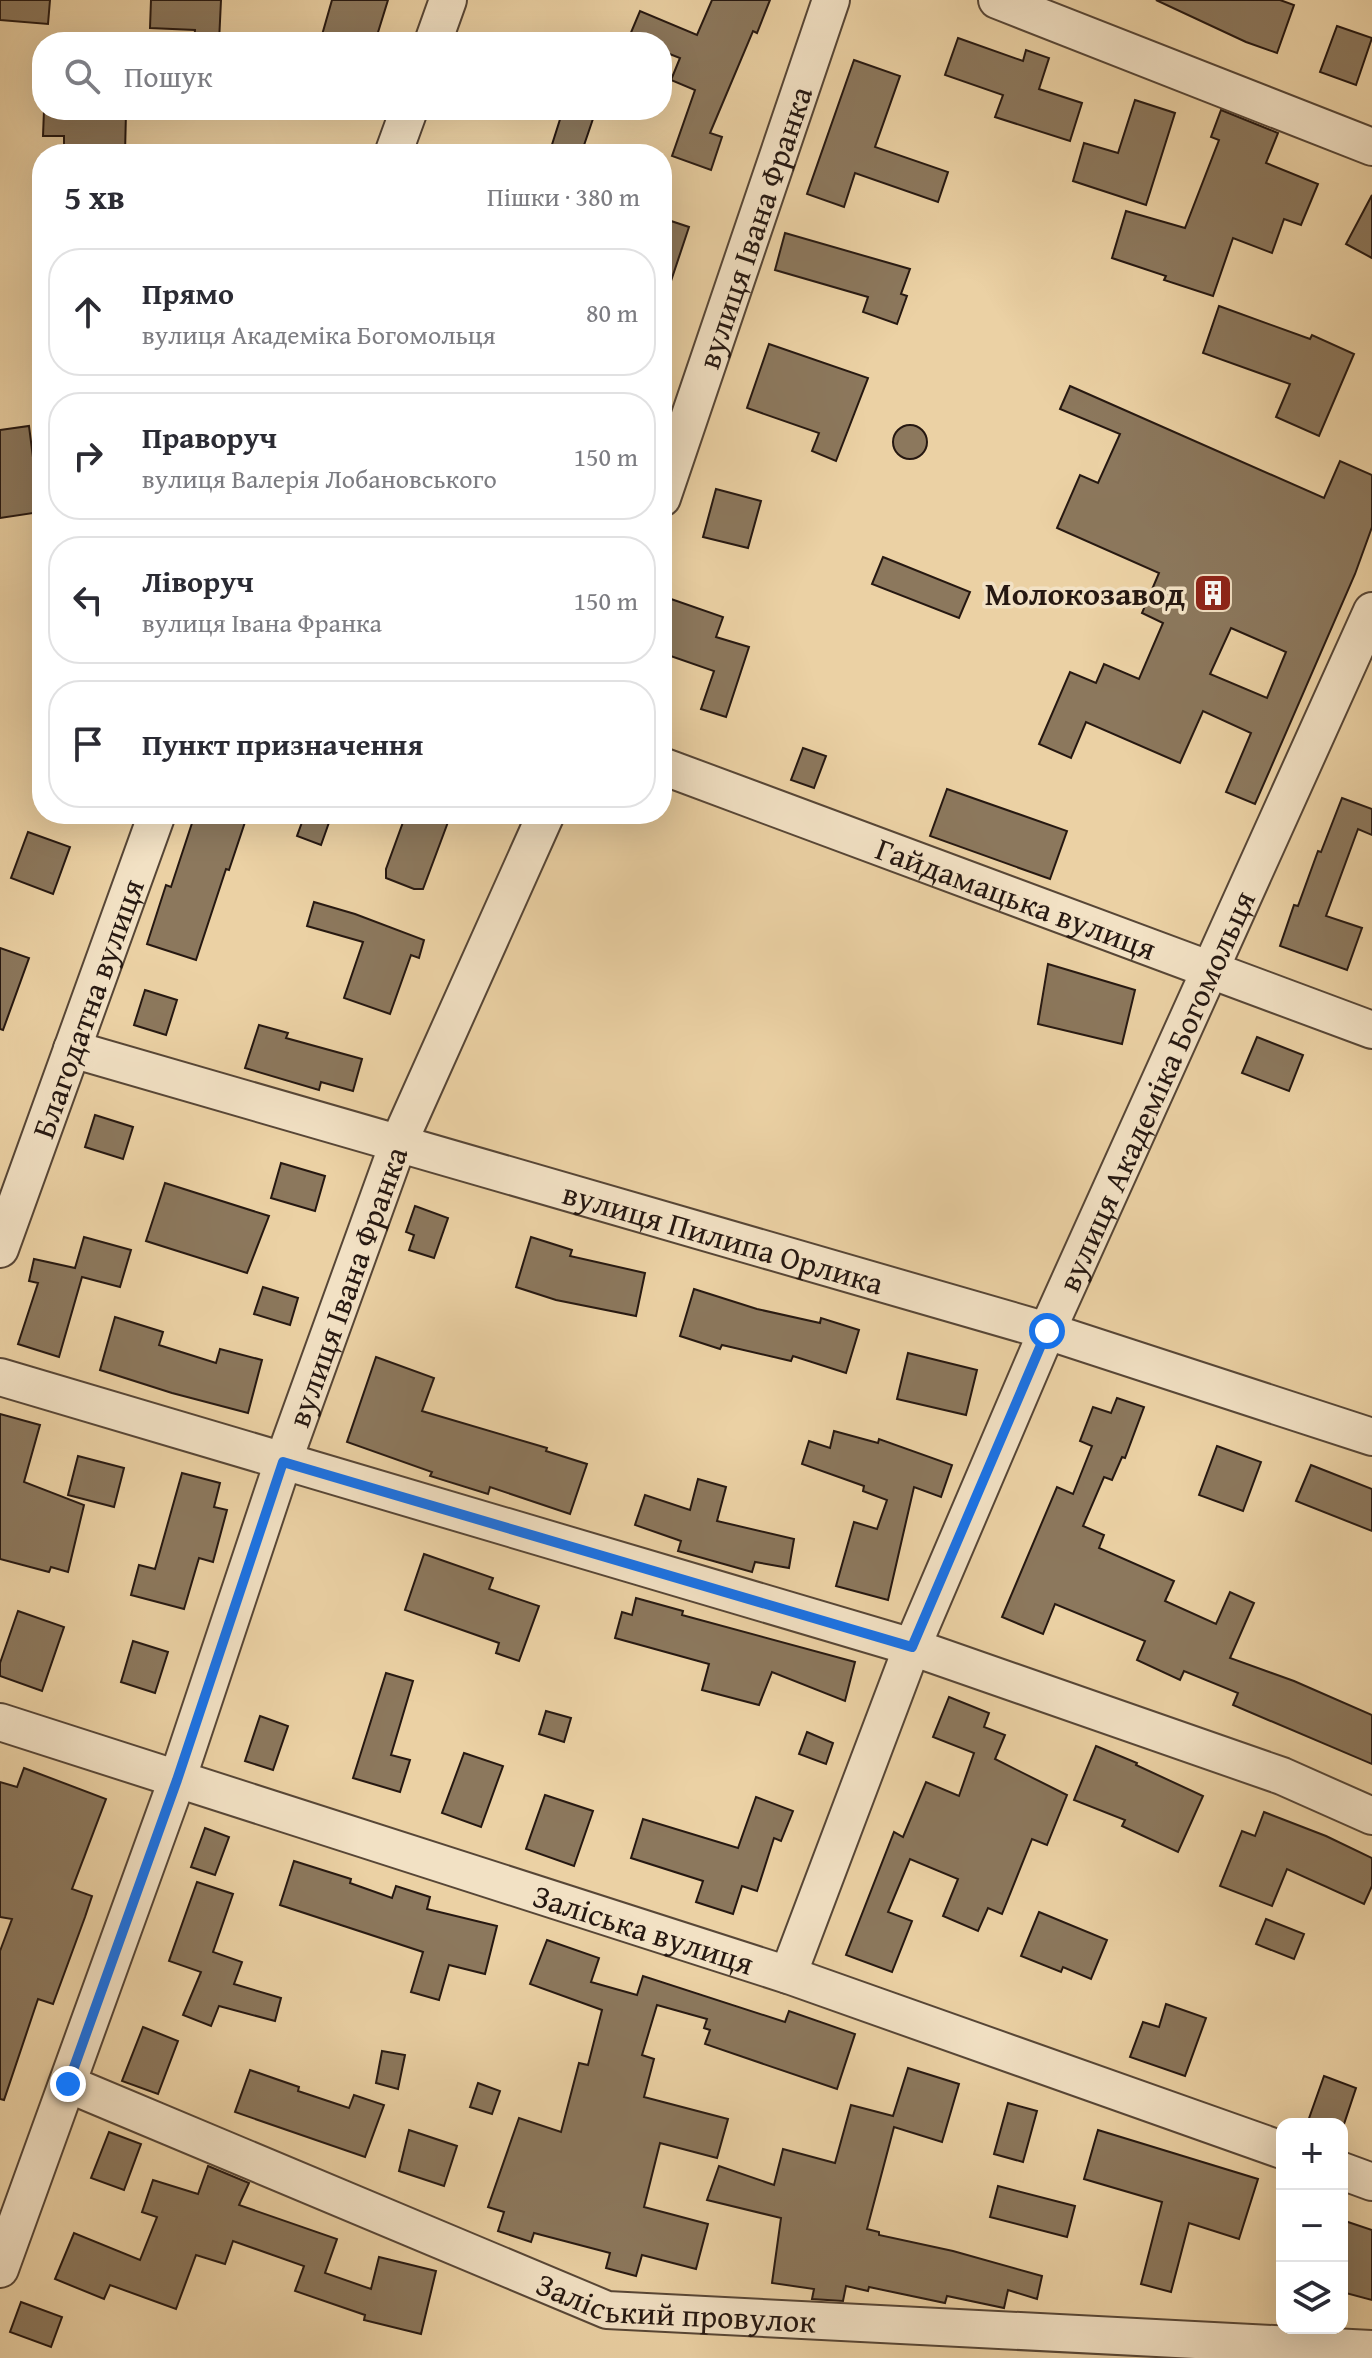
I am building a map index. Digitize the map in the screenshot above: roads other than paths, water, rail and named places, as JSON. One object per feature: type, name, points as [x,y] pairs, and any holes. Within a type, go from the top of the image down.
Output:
[{"type":"street","points":[[437,32],[448,0]]},
{"type":"street","name":"вулиця Івана Франка","points":[[672,469],[831,0]]},
{"type":"street","points":[[997,0],[1372,147]]},
{"type":"street","points":[[397,144],[405,120]]},
{"type":"street","name":"вулиця Академіка Богомольця","points":[[788,1975],[912,1647],[1047,1331],[1371,614]]},
{"type":"street","name":"Гайдамацька вулиця","points":[[672,770],[1372,1030]]},
{"type":"street","name":"Благодатна вулиця","points":[[0,1249],[153,824]]},
{"type":"street","name":"вулиця Івана Франка","points":[[0,2269],[177,1780],[283,1462],[398,1144],[542,824]]},
{"type":"street","name":"вулиця Пилипа Орлика","points":[[72,1049],[1047,1331],[1372,1437]]},
{"type":"street","points":[[0,1377],[912,1647],[1282,1776],[1372,1816]]},
{"type":"street","name":"Заліська вулиця","points":[[0,1722],[788,1975],[1276,2148]]},
{"type":"street","name":"Заліський провулок","points":[[68,2084],[607,2310],[1372,2349]]},
{"type":"street","points":[[1348,2173],[1372,2182]]},
{"type":"place","name":"Молокозавод","points":[[1213,593]]}]
